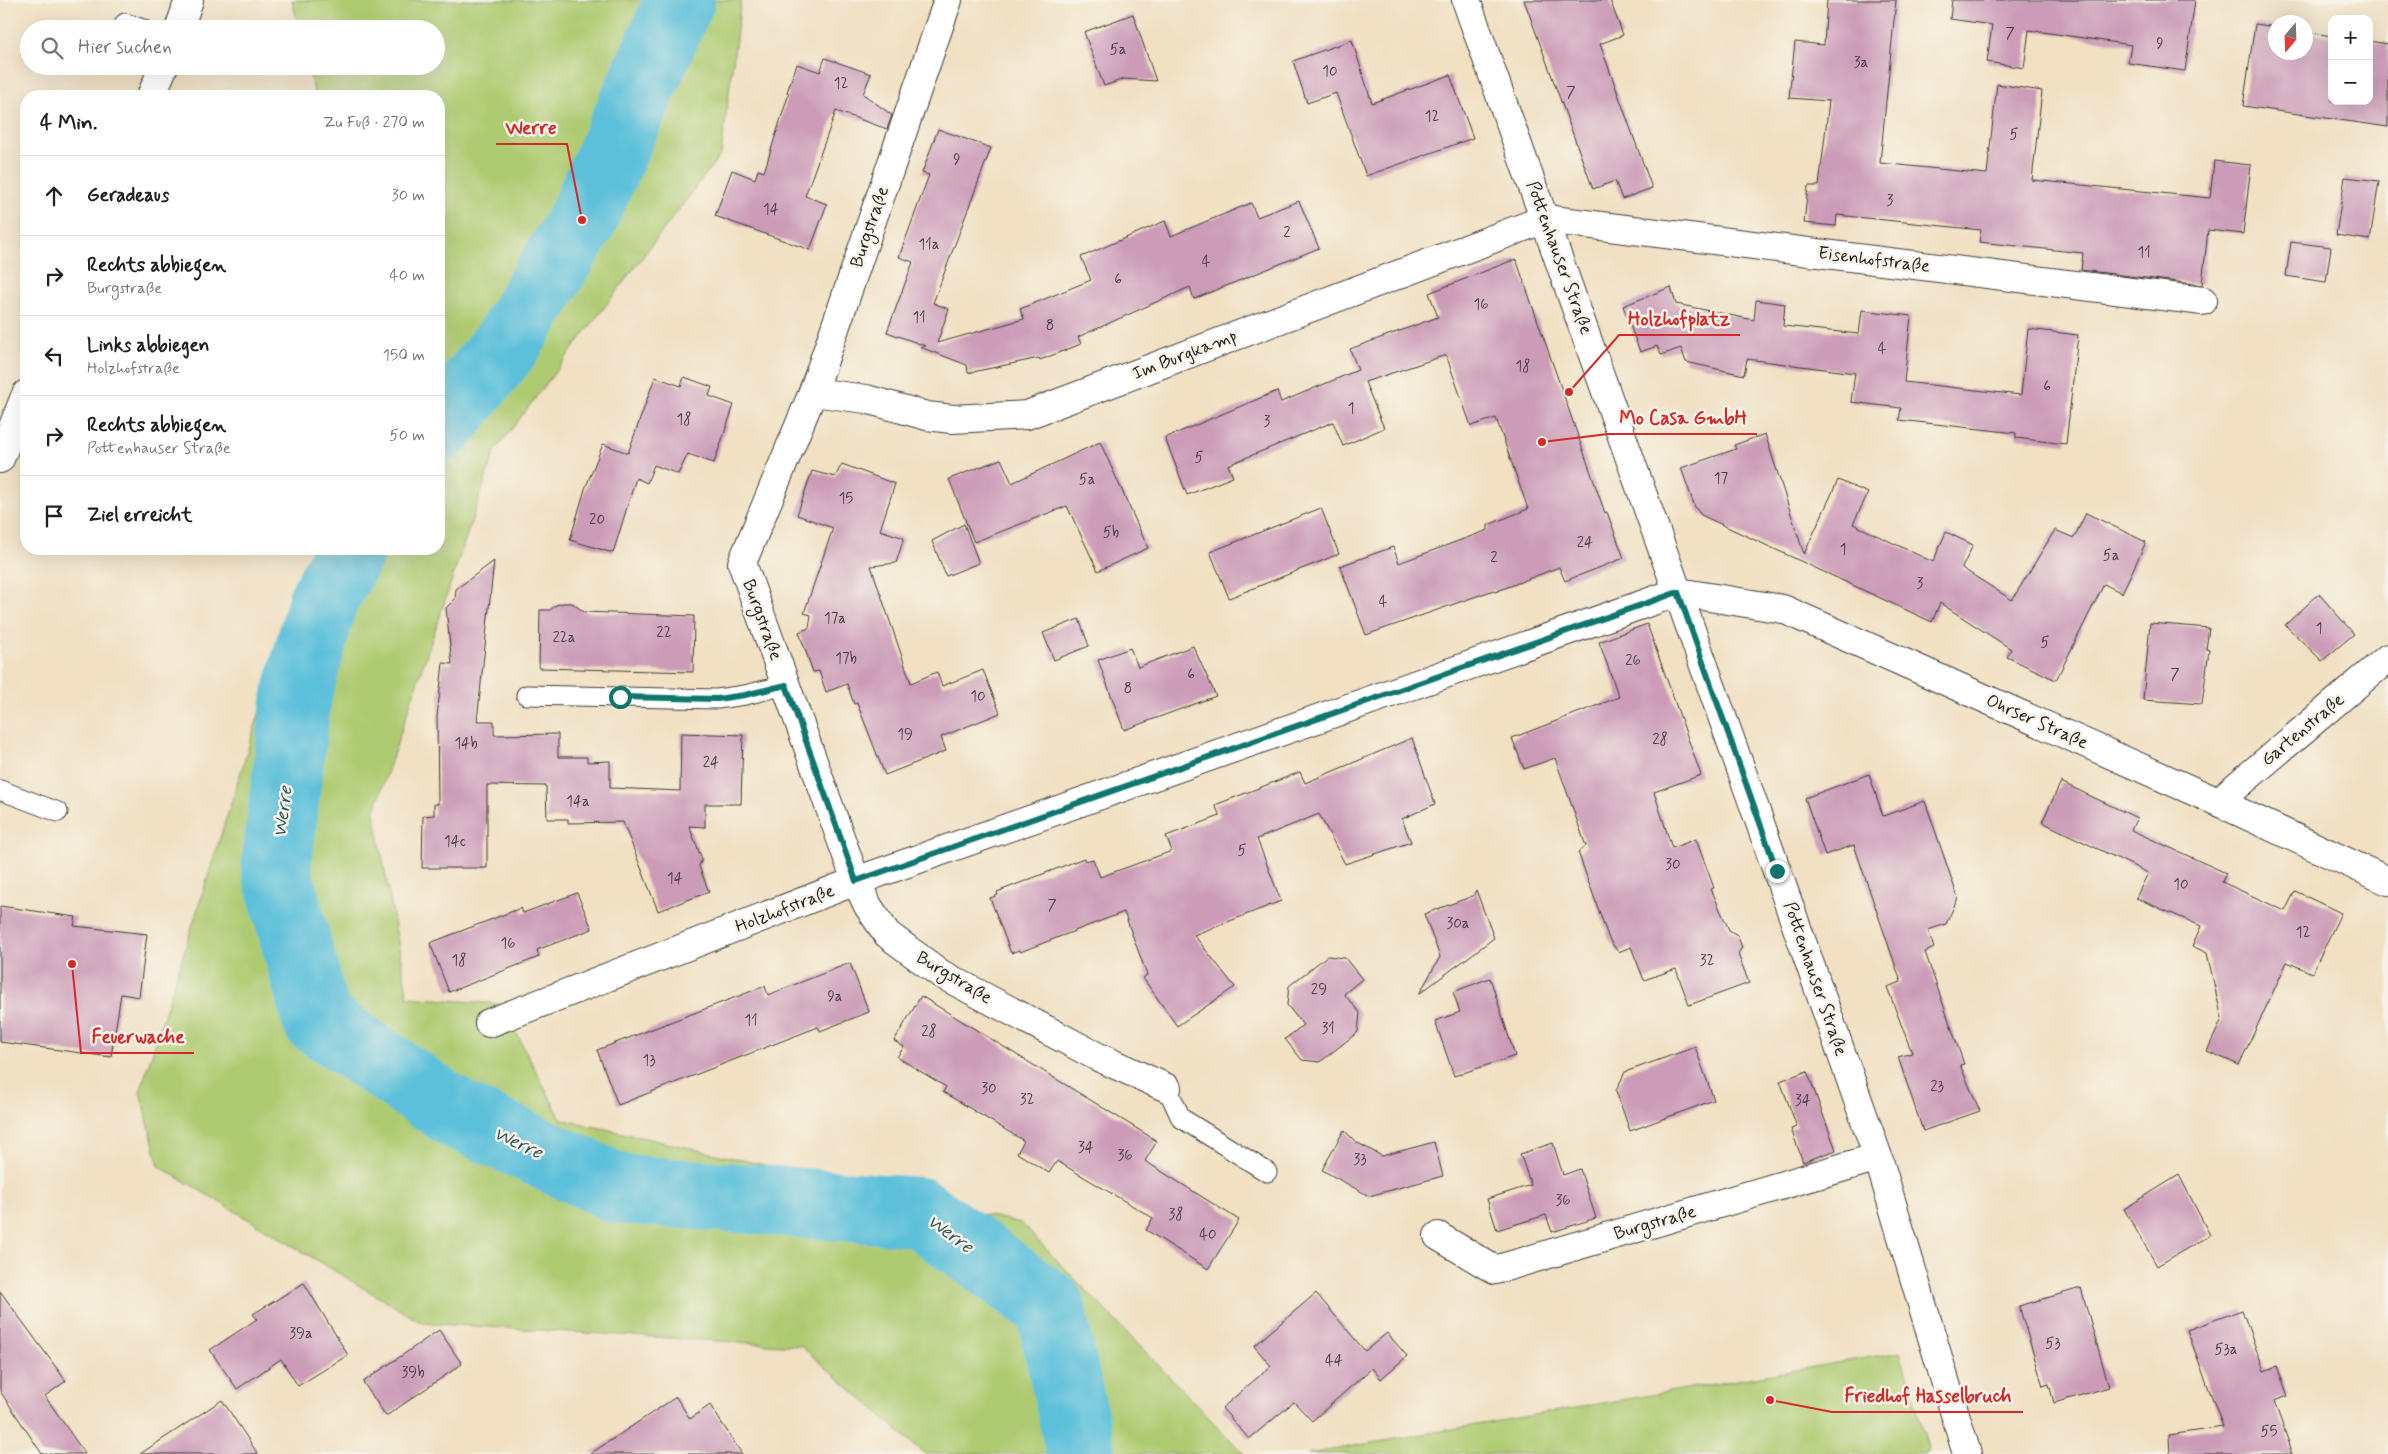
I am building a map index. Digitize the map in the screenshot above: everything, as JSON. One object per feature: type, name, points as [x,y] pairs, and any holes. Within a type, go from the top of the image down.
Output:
[{"type":"street","points":[[182,20],[189,0]]},
{"type":"street","name":"Burgstraße","points":[[948,0],[813,392],[742,563],[856,881],[868,906],[887,934],[941,974],[1098,1057],[1167,1088]]},
{"type":"street","name":"Pottenhauser Straße","points":[[1466,0],[1878,1158],[1967,1454]]},
{"type":"street","points":[[154,90],[160,75]]},
{"type":"street","name":"Im Burgkamp","points":[[813,392],[866,400],[927,416],[952,420],[1027,415],[1545,219]]},
{"type":"street","name":"Eisenhofstraße","points":[[1545,219],[2203,302]]},
{"type":"street","points":[[0,459],[20,409]]},
{"type":"street","name":"Ohrser Straße","points":[[1678,592],[1783,610],[2218,802],[2388,880]]},
{"type":"street","name":"Holzhofstraße","points":[[489,1023],[856,881],[1678,592]]},
{"type":"street","name":"Gartenstraße","points":[[2218,802],[2388,658]]},
{"type":"street","name":"Burgstraße","points":[[1438,1236],[1495,1270],[1878,1158]]},
{"type":"lane","points":[[526,695],[717,699],[745,695],[786,685]]},
{"type":"lane","points":[[0,790],[58,812]]},
{"type":"lane","points":[[1167,1088],[1181,1118],[1267,1172]]},
{"type":"green space","points":[[292,0],[741,0],[721,154],[495,451],[374,812],[408,997],[501,1004],[561,1119],[1021,1223],[1244,1454],[925,1454],[801,1346],[422,1323],[159,1166],[140,1092],[309,555],[445,555],[445,90],[314,90],[310,75],[445,75],[445,20],[297,20]]},
{"type":"green space","points":[[1900,1352],[1928,1447],[1926,1454],[1308,1454]]},
{"type":"building","points":[[1524,0],[1610,0],[1623,35],[1600,44],[1652,188],[1622,199],[1615,181],[1593,189]]},
{"type":"building","points":[[1827,0],[1896,0],[1880,163],[1987,174],[1997,84],[2042,91],[2032,180],[2210,198],[2214,161],[2251,165],[2243,234],[2208,230],[2202,285],[2081,270],[2083,253],[1979,242],[1981,230],[1837,215],[1836,226],[1804,223],[1808,186],[1819,186],[1829,101],[1789,98],[1795,42],[1824,45]]},
{"type":"building","points":[[1952,0],[2195,0],[2185,71],[2128,63],[2131,45],[2029,30],[2024,68],[1987,62],[1992,25],[1950,19]]},
{"type":"building","points":[[1133,14],[1156,81],[1124,79],[1104,86],[1084,32]]},
{"type":"building","points":[[2255,24],[2268,26],[2268,60],[2313,60],[2313,33],[2328,35],[2328,105],[2373,105],[2373,42],[2388,44],[2388,127],[2243,106]]},
{"type":"building","points":[[1352,40],[1372,103],[1450,75],[1473,138],[1366,176],[1336,93],[1307,103],[1293,61]]},
{"type":"building","points":[[825,58],[871,74],[863,94],[892,115],[887,129],[836,111],[805,196],[827,204],[810,250],[715,216],[732,170],[755,179],[758,170],[764,172],[797,64],[820,72]]},
{"type":"building","points":[[938,129],[991,148],[933,303],[949,309],[937,343],[1024,319],[1020,309],[1091,280],[1081,257],[1165,221],[1171,236],[1251,203],[1257,217],[1299,201],[1319,248],[1194,299],[1190,287],[1078,337],[1081,344],[1040,360],[1039,358],[968,373],[967,365],[920,347],[926,346],[887,332],[913,262],[899,257],[929,175],[922,173]]},
{"type":"building","points":[[2345,177],[2379,181],[2370,240],[2336,235]]},
{"type":"building","points":[[2291,242],[2331,247],[2326,282],[2286,276]]},
{"type":"building","points":[[1516,259],[1605,513],[1607,512],[1624,558],[1565,581],[1559,567],[1495,592],[1494,590],[1366,635],[1340,566],[1393,547],[1399,563],[1488,530],[1488,525],[1528,509],[1496,418],[1471,426],[1446,355],[1365,382],[1384,428],[1343,446],[1333,422],[1228,465],[1233,477],[1187,495],[1165,438],[1277,391],[1281,402],[1358,370],[1350,349],[1438,317],[1429,293]]},
{"type":"building","points":[[1671,287],[1676,304],[1754,320],[1756,300],[1785,304],[1783,326],[1859,334],[1862,310],[1911,316],[1904,382],[2021,395],[2028,329],[2078,335],[2066,444],[2016,438],[2016,433],[1899,420],[1901,408],[1851,402],[1855,373],[1747,359],[1744,375],[1686,362],[1681,348],[1661,355],[1657,346],[1640,352],[1623,306]]},
{"type":"building","points":[[655,377],[681,386],[684,377],[712,387],[709,396],[734,405],[714,463],[688,454],[678,474],[654,465],[647,483],[636,478],[613,553],[570,540],[585,489],[603,444],[628,453]]},
{"type":"building","points":[[1765,434],[1804,554],[1838,480],[1868,493],[1853,524],[1933,562],[1946,532],[1973,545],[1962,568],[2012,600],[2055,530],[2074,538],[2086,513],[2146,542],[2122,593],[2104,584],[2056,680],[2007,657],[2011,649],[1940,603],[1932,622],[1701,515],[1695,507],[1681,468],[1736,449],[1734,445]]},
{"type":"building","points":[[1100,442],[1148,548],[1098,571],[1067,506],[974,542],[949,479],[1001,459],[1012,483]]},
{"type":"building","points":[[842,464],[895,484],[880,530],[904,538],[896,563],[871,566],[911,683],[937,672],[942,686],[983,670],[1000,713],[941,737],[946,751],[885,775],[857,703],[854,704],[847,684],[826,692],[819,671],[813,672],[799,632],[809,628],[811,615],[804,613],[833,528],[797,515],[812,471],[835,477]]},
{"type":"building","points":[[1321,508],[1339,554],[1229,598],[1210,552]]},
{"type":"building","points":[[964,524],[979,563],[946,576],[932,541]]},
{"type":"building","points":[[494,561],[477,721],[494,721],[494,735],[558,734],[558,757],[587,757],[587,762],[610,761],[610,788],[680,791],[681,733],[743,735],[741,804],[705,804],[705,827],[689,826],[702,859],[699,866],[709,892],[658,911],[623,822],[568,823],[568,819],[547,819],[546,786],[487,785],[487,868],[422,868],[423,816],[434,815],[434,804],[438,804],[437,717],[443,663],[452,664],[446,608],[455,599],[456,589]]},
{"type":"building","points":[[2319,594],[2354,634],[2322,661],[2285,625]]},
{"type":"building","points":[[572,603],[584,612],[694,616],[693,672],[539,668],[540,610],[550,610],[556,605]]},
{"type":"building","points":[[1079,619],[1089,646],[1054,660],[1043,633]]},
{"type":"building","points":[[2150,623],[2209,628],[2206,649],[2209,650],[2202,704],[2143,700]]},
{"type":"building","points":[[1647,624],[1701,775],[1654,792],[1672,848],[1696,839],[1714,888],[1711,889],[1729,930],[1737,935],[1742,947],[1738,954],[1749,983],[1689,1005],[1676,969],[1644,980],[1631,947],[1618,952],[1609,939],[1578,852],[1586,846],[1555,758],[1524,769],[1512,738],[1619,697],[1599,642]]},
{"type":"building","points":[[1193,646],[1216,696],[1124,730],[1098,660],[1130,648],[1138,667]]},
{"type":"building","points":[[1412,738],[1435,804],[1402,819],[1411,842],[1345,864],[1319,814],[1257,839],[1281,901],[1194,935],[1235,987],[1177,1026],[1143,978],[1147,975],[1124,912],[1020,952],[1019,950],[1011,953],[990,898],[998,895],[997,892],[1084,858],[1085,861],[1093,859],[1100,877],[1172,851],[1166,836],[1220,816],[1215,805],[1300,772],[1305,783]]},
{"type":"building","points":[[1869,774],[1883,816],[1925,801],[1958,898],[1946,924],[1928,930],[1934,948],[1925,952],[1964,1064],[1960,1065],[1980,1111],[1923,1131],[1898,1057],[1912,1053],[1887,987],[1901,982],[1854,845],[1825,855],[1805,798]]},
{"type":"building","points":[[2061,782],[2137,818],[2131,830],[2226,873],[2222,882],[2285,911],[2295,891],[2341,913],[2312,973],[2287,962],[2239,1065],[2207,1051],[2222,1019],[2207,953],[2192,946],[2201,926],[2136,898],[2148,873],[2042,822]]},
{"type":"building","points":[[1476,890],[1494,938],[1419,994],[1440,957],[1424,914],[1473,896]]},
{"type":"building","points":[[577,893],[592,929],[537,950],[539,957],[449,992],[430,943],[521,908],[523,913]]},
{"type":"building","points":[[0,906],[76,917],[74,926],[147,934],[139,997],[121,994],[111,1057],[0,1042]]},
{"type":"building","points":[[1327,956],[1345,958],[1362,979],[1344,994],[1360,1013],[1358,1032],[1320,1062],[1302,1060],[1285,1039],[1303,1025],[1287,1005],[1289,986]]},
{"type":"building","points":[[850,963],[869,1012],[820,1031],[818,1027],[618,1105],[597,1050],[765,986],[768,995]]},
{"type":"building","points":[[1490,978],[1515,1056],[1454,1076],[1435,1021],[1460,1012],[1453,992]]},
{"type":"building","points":[[921,996],[1157,1141],[1145,1161],[1239,1220],[1208,1269],[1146,1230],[1153,1218],[1057,1161],[1049,1173],[1017,1153],[1024,1141],[943,1092],[946,1087],[897,1057],[904,1047],[894,1041]]},
{"type":"building","points":[[1695,1047],[1714,1100],[1630,1131],[1616,1091],[1625,1072]]},
{"type":"building","points":[[1807,1071],[1836,1150],[1803,1162],[1791,1129],[1797,1127],[1780,1081]]},
{"type":"building","points":[[1344,1130],[1356,1142],[1382,1156],[1434,1142],[1443,1176],[1369,1196],[1322,1170]]},
{"type":"building","points":[[1553,1143],[1563,1175],[1580,1169],[1596,1218],[1552,1232],[1546,1215],[1497,1230],[1487,1199],[1531,1185],[1520,1154]]},
{"type":"building","points":[[2179,1175],[2210,1235],[2157,1266],[2124,1209]]},
{"type":"building","points":[[304,1283],[348,1355],[298,1386],[281,1359],[237,1389],[210,1350],[257,1319],[253,1314]]},
{"type":"building","points":[[2081,1288],[2109,1387],[2054,1403],[2049,1384],[2043,1386],[2019,1306]]},
{"type":"building","points":[[0,1291],[66,1381],[45,1396],[85,1454],[42,1454],[0,1391]]},
{"type":"building","points":[[1316,1293],[1365,1351],[1387,1333],[1407,1356],[1381,1379],[1372,1368],[1312,1421],[1294,1402],[1249,1439],[1222,1408],[1271,1366],[1254,1346]]},
{"type":"building","points":[[2242,1310],[2264,1371],[2277,1366],[2288,1396],[2274,1401],[2293,1454],[2170,1454],[2169,1435],[2223,1427],[2187,1330]]},
{"type":"building","points":[[439,1330],[462,1364],[386,1416],[363,1382]]},
{"type":"building","points":[[676,1397],[690,1419],[710,1405],[742,1454],[590,1454]]},
{"type":"building","points":[[222,1400],[258,1454],[140,1454]]},
{"type":"waterway","name":"Werre","points":[[445,421],[507,344],[582,220],[680,0]]},
{"type":"waterway","name":"Werre","points":[[348,555],[323,601],[297,695],[276,868],[317,1020],[456,1114],[619,1189],[919,1212],[1050,1306],[1081,1454]]},
{"type":"place","name":"Werre","points":[[582,220]]},
{"type":"place","name":"Holzhofplatz","points":[[1569,392]]},
{"type":"place","name":"Mo Casa GmbH","points":[[1542,442]]},
{"type":"place","name":"Feuerwache","points":[[72,964]]},
{"type":"place","name":"Friedhof Hasselbruch","points":[[1770,1400]]},
{"type":"route","points":[[620,697],[717,699],[745,695],[786,685],[856,881],[1678,592],[1777,871]]}]
